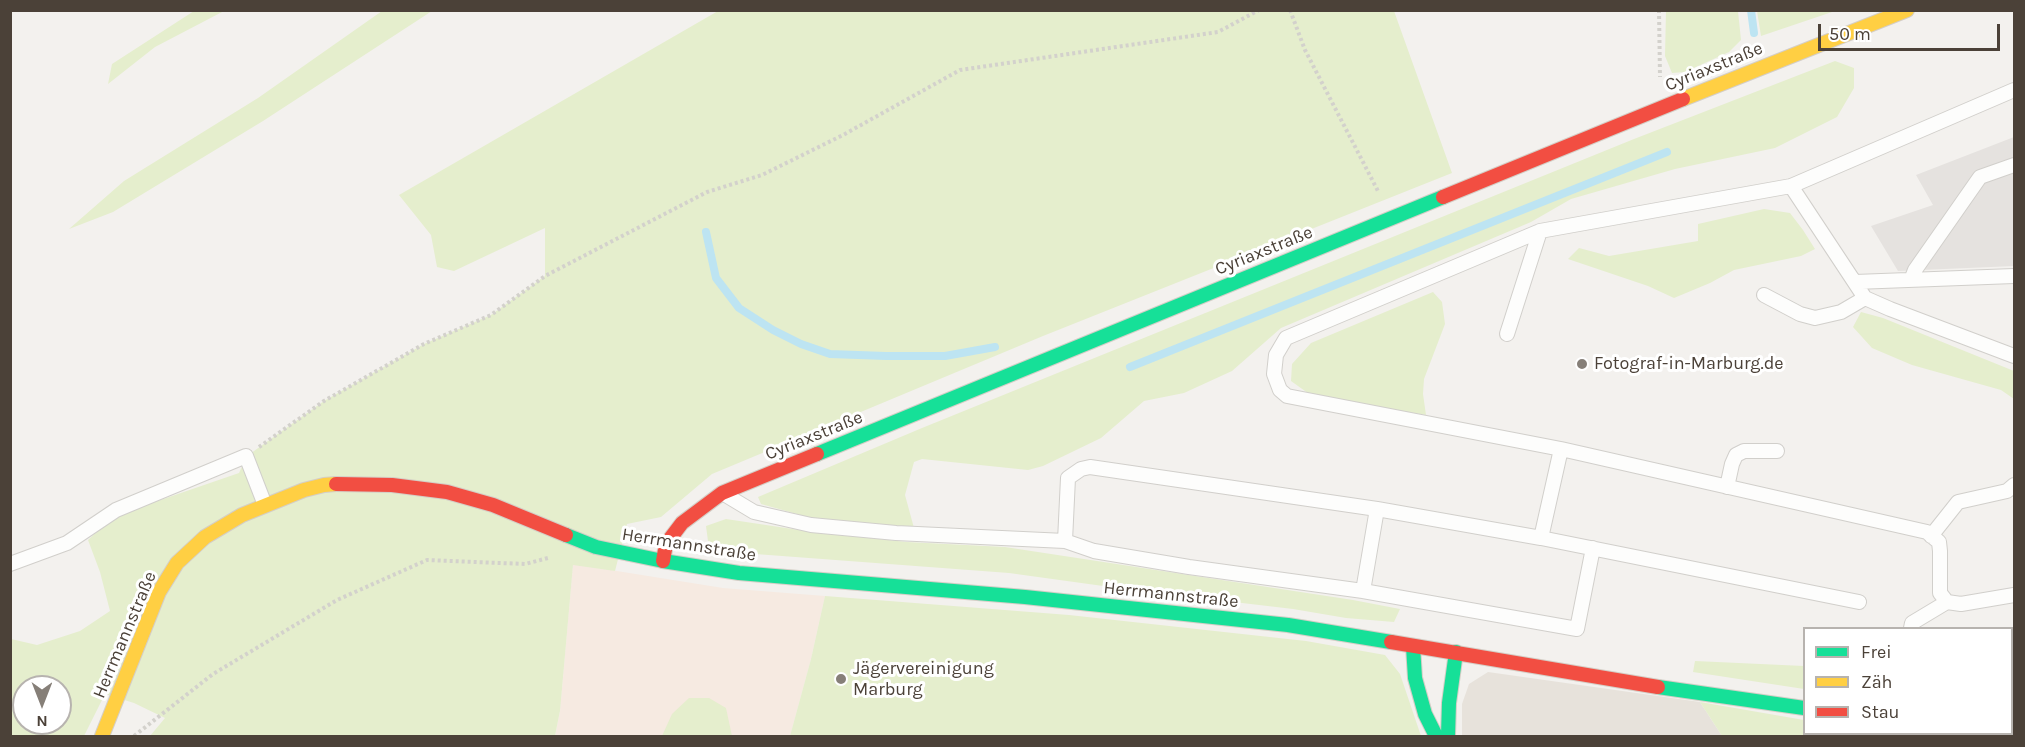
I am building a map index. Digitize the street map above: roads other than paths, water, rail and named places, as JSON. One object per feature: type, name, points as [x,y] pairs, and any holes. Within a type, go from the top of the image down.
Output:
[{"type":"street","name":"Cyriaxstraße","points":[[663,561],[666,544],[682,523],[722,493],[1660,108],[1907,10]]},
{"type":"street","name":"Herrmannstraße","points":[[102,736],[159,592],[177,563],[206,537],[242,515],[324,485],[392,485],[447,492],[493,505],[596,547],[739,573],[1025,597],[1276,624],[1688,692],[1803,708]]},
{"type":"street","points":[[1413,646],[1415,678],[1425,714],[1436,736]]},
{"type":"street","points":[[1448,736],[1449,703],[1456,652]]},
{"type":"lane","points":[[1947,602],[1940,593],[1939,543],[1927,532],[1561,449],[1287,396],[1280,390],[1274,374],[1276,355],[1286,338],[1540,231],[1791,186],[2014,90]]},
{"type":"lane","points":[[1911,280],[1915,270],[1980,177],[2014,165]]},
{"type":"lane","points":[[1791,186],[1865,298],[2014,356]]},
{"type":"lane","points":[[1507,334],[1540,231]]},
{"type":"lane","points":[[1855,282],[2014,276]]},
{"type":"lane","points":[[1764,295],[1800,314],[1815,318],[1841,312],[1865,298]]},
{"type":"lane","points":[[1541,538],[1561,449]]},
{"type":"lane","points":[[1727,487],[1736,456],[1744,451],[1777,451]]},
{"type":"lane","points":[[10,564],[67,543],[116,510],[246,456],[266,505]]},
{"type":"lane","points":[[1065,541],[1068,478],[1081,469],[1090,467],[1377,509],[1593,548],[1859,602]]},
{"type":"lane","points":[[1931,536],[1958,502],[2007,492],[2014,485]]},
{"type":"lane","points":[[722,493],[753,512],[812,525],[896,533],[1065,541],[1094,551],[1189,567],[1363,591],[1577,629],[1593,548]]},
{"type":"lane","points":[[1363,591],[1377,509]]},
{"type":"lane","points":[[1911,627],[1912,623],[1947,602],[1961,604],[2014,595]]},
{"type":"waterway","points":[[1751,10],[1754,33]]},
{"type":"waterway","points":[[1130,367],[1667,152]]},
{"type":"waterway","points":[[706,232],[716,278],[739,308],[773,330],[801,344],[830,354],[886,356],[945,356],[995,347]]},
{"type":"place","name":"Fotograf-in-Marburg.de","points":[[1582,364]]},
{"type":"place","name":"Jägervereinigung Marburg","points":[[841,679]]}]
